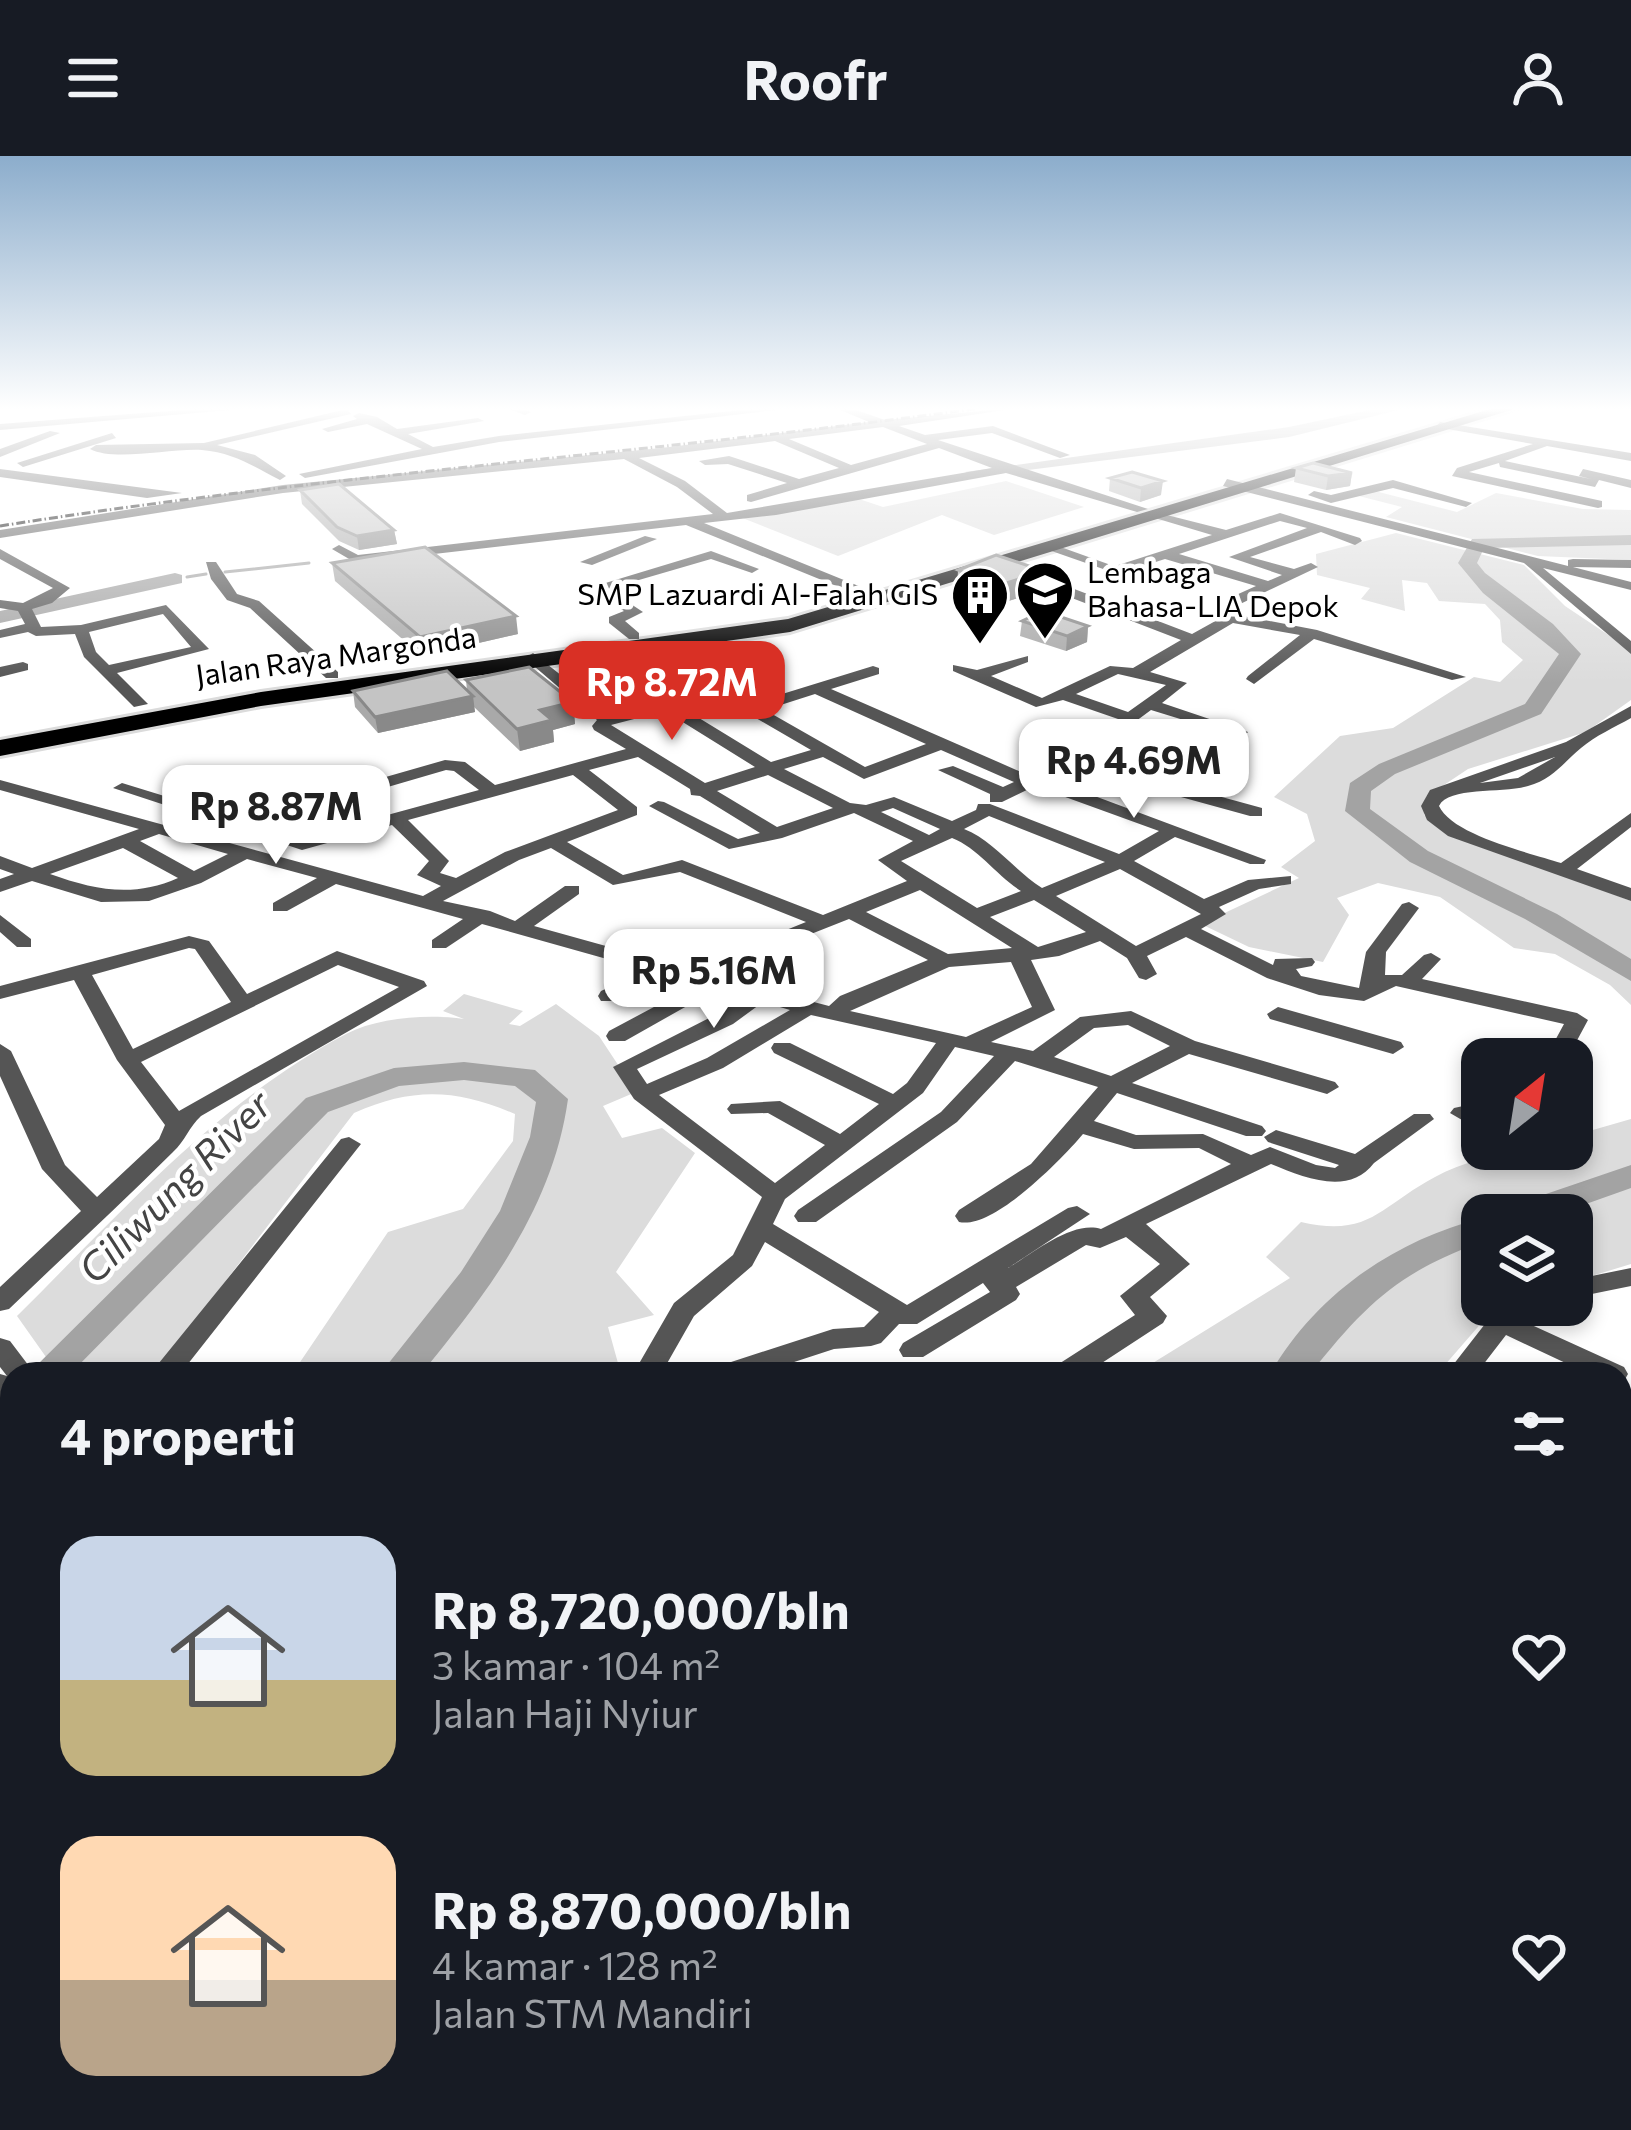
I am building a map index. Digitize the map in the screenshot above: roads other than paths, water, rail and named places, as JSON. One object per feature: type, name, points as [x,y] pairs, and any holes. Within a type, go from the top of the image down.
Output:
[{"type":"highway","name":"Jalan Raya Margonda","points":[[9,740],[332,675],[645,639],[752,632],[1185,499]]},
{"type":"highway","name":"Jalan Raya Margonda","points":[[851,599],[1188,499]]},
{"type":"highway","name":"Jalan Raya Margonda","points":[[851,599],[1050,548],[1146,510]]},
{"type":"highway","name":"Jalan Raya Margonda","points":[[9,740],[64,721],[140,704],[535,661],[645,639]]},
{"type":"highway","name":"Jalan Raya Margonda","points":[[64,721],[645,639]]},
{"type":"street","points":[[0,534],[219,499]]},
{"type":"street","points":[[697,499],[724,517]]},
{"type":"street","points":[[346,554],[724,517],[823,499]]},
{"type":"street","points":[[1109,499],[1269,547],[1302,566]]},
{"type":"street","points":[[1305,499],[1631,587]]},
{"type":"street","points":[[1449,499],[1466,503]]},
{"type":"street","points":[[1576,499],[1598,504]]},
{"type":"street","points":[[1050,548],[1107,569],[1283,516],[1355,541]]},
{"type":"street","points":[[688,521],[851,599]]},
{"type":"street","points":[[627,528],[695,558]]},
{"type":"street","points":[[1236,557],[1322,528]]},
{"type":"street","points":[[587,562],[650,539]]},
{"type":"street","points":[[1213,549],[1302,566]]},
{"type":"street","points":[[0,553],[63,588],[0,634]]},
{"type":"street","points":[[1163,554],[1269,586]]},
{"type":"street","points":[[752,569],[714,555],[596,588],[635,612],[614,620],[715,693],[868,774],[941,744]]},
{"type":"street","points":[[1531,561],[1631,564]]},
{"type":"street","points":[[1531,561],[1555,587],[1631,649]]},
{"type":"street","points":[[996,564],[1194,640]]},
{"type":"street","points":[[211,565],[224,592],[242,605],[254,604],[332,675]]},
{"type":"street","points":[[1138,672],[1232,618],[1237,613],[1230,603],[1302,566]]},
{"type":"street","points":[[1555,587],[1631,587]]},
{"type":"street","points":[[0,604],[26,614],[43,633],[166,609],[201,649],[103,671]]},
{"type":"street","points":[[103,604],[132,617]]},
{"type":"street","points":[[1232,618],[1312,633],[1458,677]]},
{"type":"street","points":[[1594,620],[1631,623]]},
{"type":"street","points":[[81,628],[89,654],[140,704]]},
{"type":"street","points":[[1254,680],[1312,633]]},
{"type":"street","points":[[1332,664],[1351,646]]},
{"type":"street","points":[[869,810],[894,802],[952,828],[1070,761],[1179,683],[1110,670],[1066,696],[1039,704],[967,672],[1023,659]]},
{"type":"street","points":[[535,661],[607,720]]},
{"type":"street","points":[[0,672],[23,667]]},
{"type":"street","points":[[752,709],[873,671]]},
{"type":"street","points":[[814,688],[1033,781],[1257,860]]},
{"type":"street","points":[[715,693],[599,726],[697,791],[775,834]]},
{"type":"street","points":[[1066,696],[1131,718]]},
{"type":"street","points":[[667,705],[770,770],[846,808],[869,810],[925,839]]},
{"type":"street","points":[[1094,742],[1201,772],[1240,732],[1151,705]]},
{"type":"street","points":[[1631,710],[1572,746],[1436,794],[1430,806],[1440,823],[1631,895]]},
{"type":"street","points":[[697,791],[826,751]]},
{"type":"street","points":[[122,788],[298,844],[394,817],[486,799],[636,752]]},
{"type":"street","points":[[1070,761],[1256,812]]},
{"type":"street","points":[[205,840],[240,825],[445,765],[459,766],[486,799]]},
{"type":"street","points":[[428,901],[553,841],[631,811],[575,768]]},
{"type":"street","points":[[947,770],[991,803],[1120,861],[1216,914],[1213,921],[1135,954]]},
{"type":"street","points":[[814,792],[842,782]]},
{"type":"street","points":[[6,791],[337,874],[808,1008],[1037,1059],[1112,1084],[1326,1177],[1363,1164],[1422,1119]]},
{"type":"street","points":[[658,806],[736,845],[846,808]]},
{"type":"street","points":[[394,817],[440,861],[427,874],[456,885]]},
{"type":"street","points":[[1563,871],[1631,818]]},
{"type":"street","points":[[0,886],[159,828]]},
{"type":"street","points":[[977,915],[1120,861],[1175,829]]},
{"type":"street","points":[[654,1362],[684,1310],[743,1260],[775,1195],[915,1088],[967,1041],[1045,1010],[1026,954],[977,915],[887,860],[925,839],[952,831],[970,838],[1007,874],[1135,954],[1146,974]]},
{"type":"street","points":[[125,841],[194,880]]},
{"type":"street","points":[[553,841],[620,881],[682,866],[824,922]]},
{"type":"street","points":[[0,862],[127,902],[194,880],[246,852]]},
{"type":"street","points":[[280,907],[337,874]]},
{"type":"street","points":[[1205,905],[1255,884],[1284,880]]},
{"type":"street","points":[[617,1036],[714,982],[766,945],[920,883]]},
{"type":"street","points":[[520,926],[572,890]]},
{"type":"street","points":[[1373,988],[1376,952],[1409,908]]},
{"type":"street","points":[[850,911],[945,961]]},
{"type":"street","points":[[440,944],[483,915]]},
{"type":"street","points":[[0,921],[24,943]]},
{"type":"street","points":[[1190,931],[1301,971],[1336,992],[1364,995],[1383,981],[1407,982],[1577,1021],[1568,1038]]},
{"type":"street","points":[[833,1014],[848,1001],[945,961],[1026,954],[1105,932]]},
{"type":"street","points":[[0,993],[194,942],[202,946],[243,1004]]},
{"type":"street","points":[[0,1302],[170,1142],[177,1125],[193,1111],[416,986],[331,958],[128,1060]]},
{"type":"street","points":[[1407,982],[1431,959]]},
{"type":"street","points":[[609,996],[666,968]]},
{"type":"street","points":[[80,972],[128,1060],[177,1125]]},
{"type":"street","points":[[1315,1023],[1336,992]]},
{"type":"street","points":[[760,995],[725,1019],[624,1067],[642,1094],[775,1195]]},
{"type":"street","points":[[642,1094],[716,1064],[808,1008]]},
{"type":"street","points":[[1278,1014],[1393,1047]]},
{"type":"street","points":[[1037,1059],[1088,1022],[1131,1018],[1187,1046],[1327,1087]]},
{"type":"street","points":[[968,1216],[1040,1169],[1112,1084],[1187,1046]]},
{"type":"street","points":[[782,1048],[894,1103]]},
{"type":"street","points":[[0,1051],[54,1169],[97,1212]]},
{"type":"street","points":[[807,1216],[950,1117],[1011,1052]]},
{"type":"street","points":[[739,1108],[772,1106],[839,1143]]},
{"type":"street","points":[[1077,1124],[1134,1142],[1262,1146]]},
{"type":"street","points":[[174,1362],[349,1144]]},
{"type":"street","points":[[757,1226],[831,1266],[908,1317],[1077,1239],[1090,1234],[1100,1240],[1262,1146]]},
{"type":"street","points":[[992,1277],[1076,1214]]},
{"type":"street","points":[[1083,1362],[1151,1319],[1153,1314],[1133,1297],[1177,1264],[1128,1226]]},
{"type":"street","points":[[913,1350],[1007,1294],[992,1277]]},
{"type":"street","points":[[1593,1285],[1629,1279]]},
{"type":"street","points":[[763,1362],[833,1339],[871,1336],[895,1312]]},
{"type":"street","points":[[1470,1362],[1499,1326]]},
{"type":"street","points":[[1511,1326],[1587,1362]]},
{"type":"waterway","name":"Ciliwung River","points":[[1631,540],[1478,543],[1467,563],[1478,577],[1546,629],[1570,654],[1533,709],[1387,769],[1359,788],[1357,811],[1419,857],[1547,920],[1631,972]]},
{"type":"waterway","points":[[225,572],[309,563]]},
{"type":"waterway","points":[[187,577],[206,574]]},
{"type":"waterway","points":[[0,617],[175,579]]},
{"type":"waterway","name":"Ciliwung River","points":[[59,1362],[317,1105],[394,1077],[464,1071],[524,1077],[552,1099],[535,1175],[497,1247],[409,1362]]},
{"type":"waterway","name":"Ciliwung River","points":[[1580,1194],[1631,1176]]},
{"type":"waterway","name":"Ciliwung River","points":[[1299,1362],[1343,1307],[1410,1255],[1461,1237]]},
{"type":"railway","points":[[0,526],[191,499]]},
{"type":"place","name":"Lembaga Bahasa-LIA Depok","points":[[1045,641]]},
{"type":"place","name":"SMP Lazuardi Al-Falah GIS","points":[[980,646]]}]
